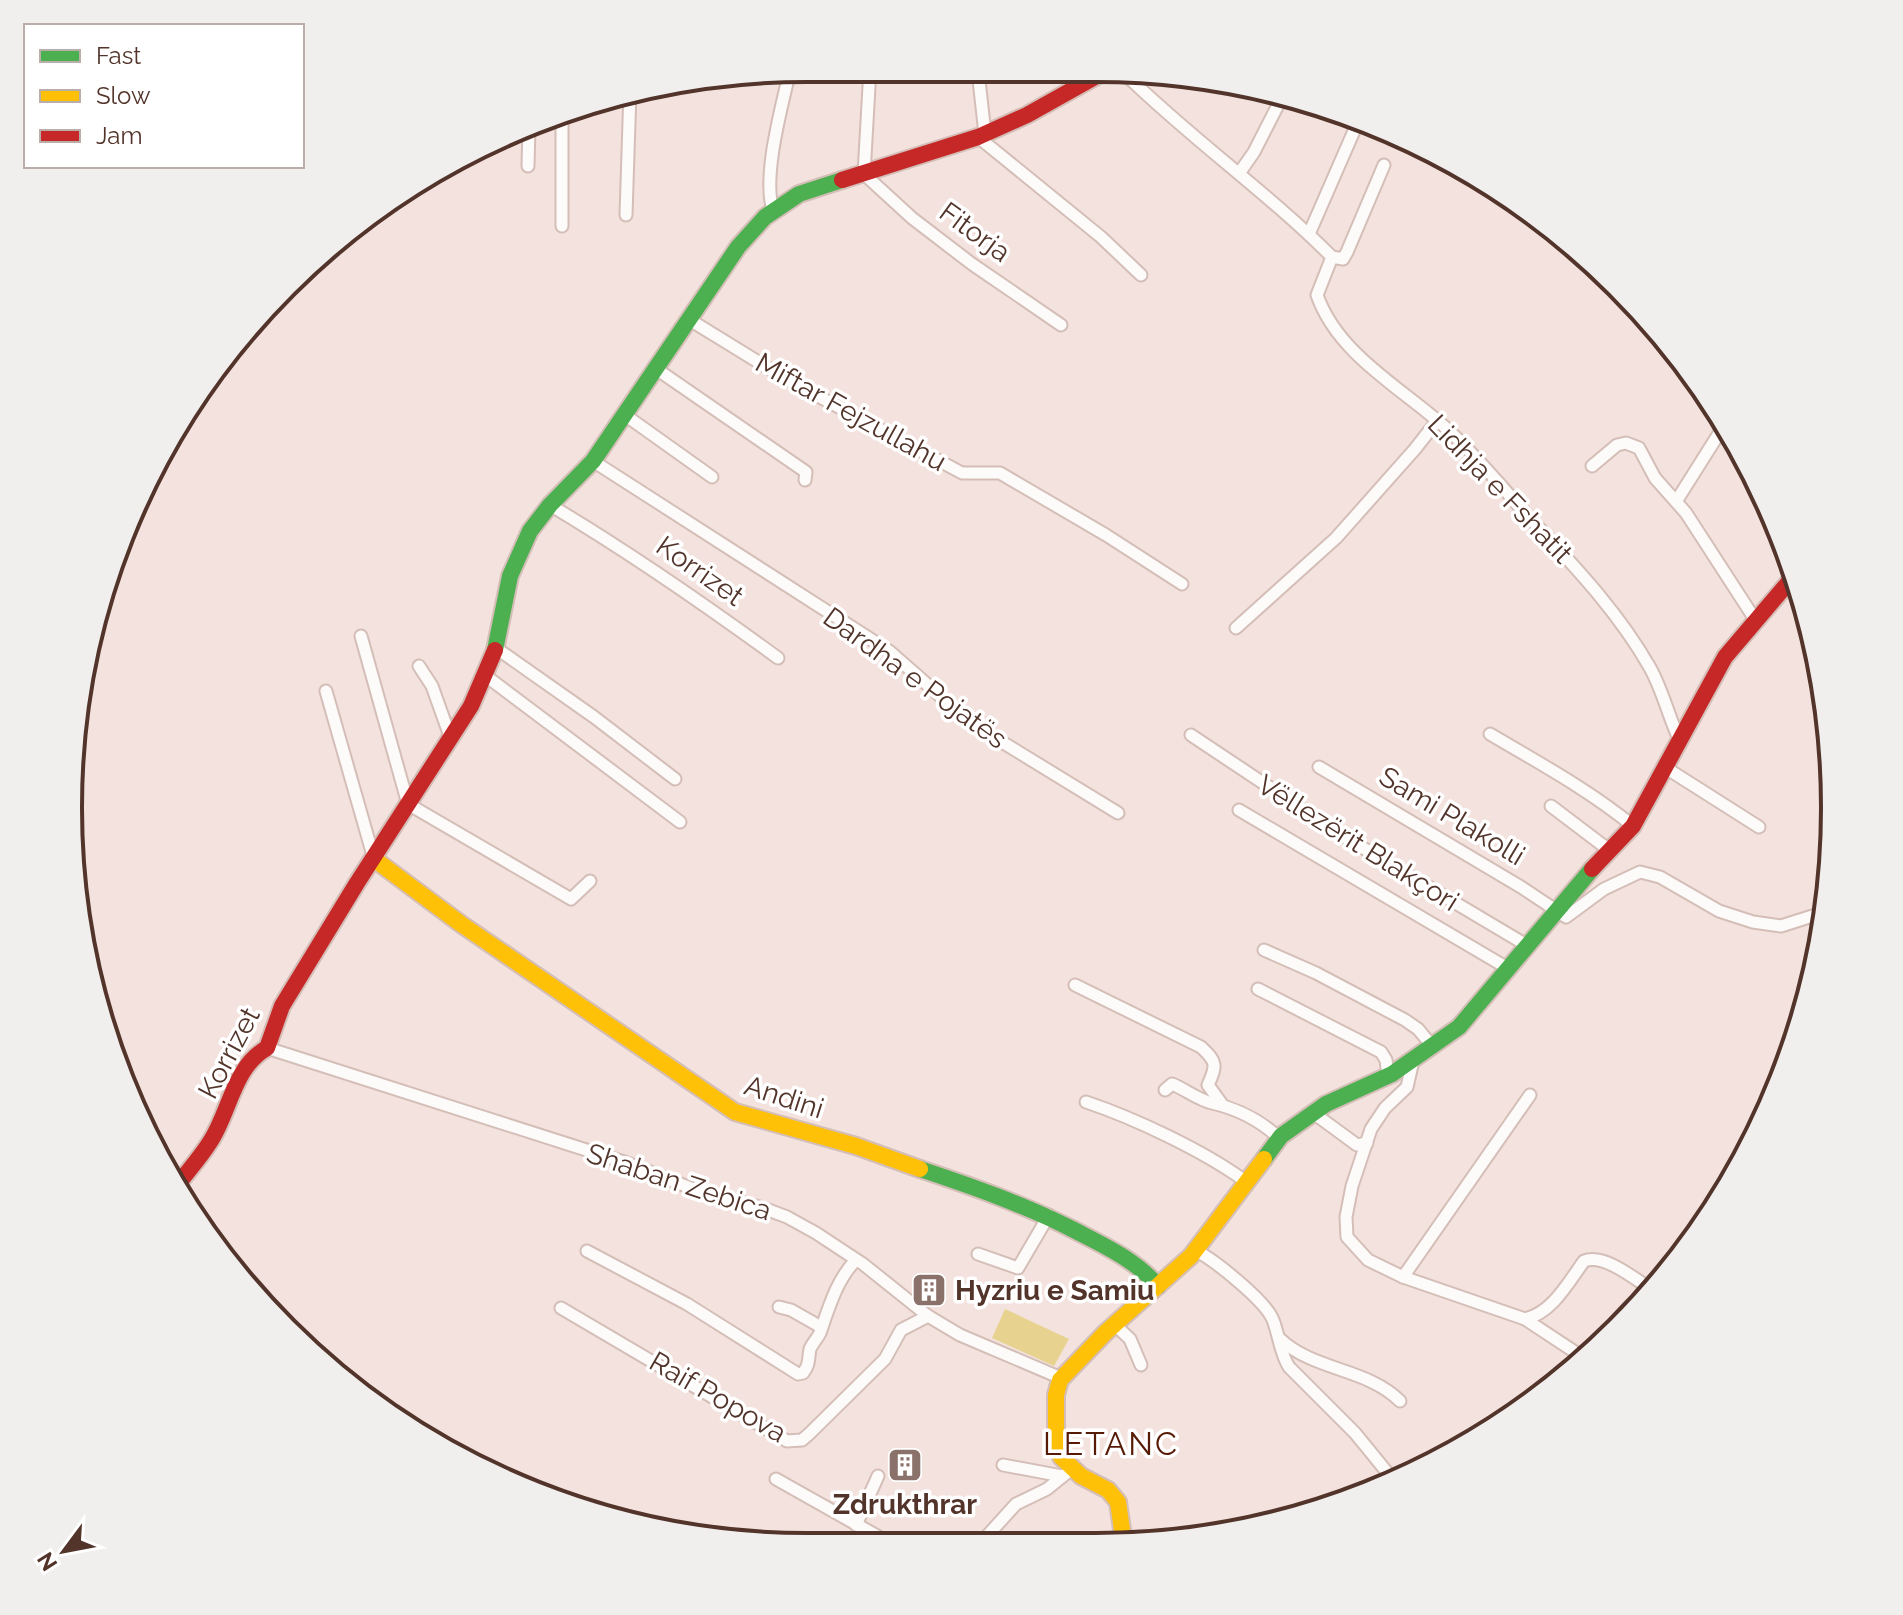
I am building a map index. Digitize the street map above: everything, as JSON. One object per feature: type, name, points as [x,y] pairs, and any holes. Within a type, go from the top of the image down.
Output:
[{"type":"street","points":[[864,174],[869,82]]},
{"type":"street","points":[[979,82],[981,136],[1101,237],[1141,275]]},
{"type":"street","points":[[593,461],[690,320],[714,279],[738,247],[773,210],[799,194],[981,136],[1027,115],[1083,82]]},
{"type":"street","points":[[773,210],[769,199],[775,143],[787,83]]},
{"type":"street","points":[[1135,84],[1155,104],[1240,172],[1332,257]]},
{"type":"street","points":[[626,215],[630,105]]},
{"type":"street","points":[[1240,172],[1278,106]]},
{"type":"street","points":[[562,125],[562,226]]},
{"type":"street","points":[[1309,234],[1354,130]]},
{"type":"street","points":[[528,166],[529,138]]},
{"type":"street","name":"Lidhja e Fshatit","points":[[1384,165],[1347,252],[1343,259],[1332,257],[1317,295],[1332,323],[1368,366],[1448,429],[1589,581],[1627,630],[1650,668],[1679,739]]},
{"type":"street","name":"Fitorja","points":[[864,174],[912,218],[951,248],[1061,325]]},
{"type":"street","name":"Miftar Fejzullahu","points":[[690,320],[786,379],[962,473],[1000,473],[1182,584]]},
{"type":"street","points":[[655,368],[806,472],[805,480]]},
{"type":"street","points":[[625,415],[712,477]]},
{"type":"street","points":[[1236,628],[1336,538],[1437,421]]},
{"type":"street","points":[[1677,500],[1718,435]]},
{"type":"street","points":[[1592,466],[1617,445],[1631,444],[1639,448],[1655,478],[1677,500],[1756,621]]},
{"type":"street","name":"Korrizet","points":[[183,1177],[215,1132],[257,1051],[267,1048],[282,1006],[451,739],[486,676],[496,648],[513,568],[530,531],[550,505],[593,461]]},
{"type":"street","name":"Dardha e Pojatës","points":[[593,461],[889,651],[971,723],[1118,813]]},
{"type":"street","name":"Korrizet","points":[[550,505],[668,579],[778,658]]},
{"type":"street","points":[[1067,1472],[1056,1440],[1056,1395],[1061,1378],[1195,1250],[1279,1138],[1312,1112],[1388,1076],[1459,1027],[1609,850],[1633,826],[1725,657],[1786,586]]},
{"type":"street","points":[[361,636],[408,804],[571,899],[590,881]]},
{"type":"street","points":[[496,648],[675,779]]},
{"type":"street","points":[[419,666],[432,686],[451,739]]},
{"type":"street","points":[[486,676],[680,822]]},
{"type":"street","points":[[326,691],[374,859]]},
{"type":"street","points":[[1490,734],[1612,809],[1633,826]]},
{"type":"street","name":"Vëllezërit Blakçori","points":[[1191,735],[1313,818],[1528,946]]},
{"type":"street","name":"Sami Plakolli","points":[[1319,767],[1557,911]]},
{"type":"street","points":[[1666,768],[1759,827]]},
{"type":"street","points":[[1551,806],[1609,850]]},
{"type":"street","points":[[1239,810],[1509,969]]},
{"type":"street","name":"Andini","points":[[374,859],[461,924],[735,1112],[921,1167],[1049,1215],[1120,1253],[1142,1268],[1158,1286]]},
{"type":"street","points":[[1557,911],[1566,917],[1604,889],[1640,872],[1660,877],[1719,911],[1753,922],[1781,926],[1813,916]]},
{"type":"street","points":[[1264,950],[1316,973],[1405,1020],[1418,1029],[1433,1047]]},
{"type":"street","points":[[1075,985],[1201,1047],[1214,1060],[1216,1069],[1208,1085],[1221,1103]]},
{"type":"street","points":[[1258,989],[1381,1052],[1386,1060],[1388,1076]]},
{"type":"street","name":"Shaban Zebica","points":[[267,1048],[627,1163],[696,1190],[763,1208],[816,1233],[928,1316],[960,1335],[1061,1378]]},
{"type":"street","points":[[1413,1061],[1407,1087],[1378,1117],[1367,1143],[1352,1186],[1346,1217],[1347,1237],[1368,1260],[1403,1277],[1525,1319],[1575,1352]]},
{"type":"street","points":[[1165,1090],[1172,1084],[1212,1103],[1221,1103],[1264,1124],[1279,1138]]},
{"type":"street","points":[[1403,1277],[1530,1095]]},
{"type":"street","points":[[1086,1102],[1146,1127],[1224,1166],[1245,1181]]},
{"type":"street","points":[[1312,1112],[1357,1145],[1367,1143]]},
{"type":"street","points":[[978,1254],[1018,1268],[1049,1215]]},
{"type":"street","points":[[1195,1250],[1210,1257],[1269,1313],[1289,1367],[1355,1433],[1387,1472]]},
{"type":"street","points":[[587,1251],[687,1304],[798,1374],[807,1368],[810,1349],[839,1283],[856,1260]]},
{"type":"street","points":[[1525,1319],[1547,1308],[1584,1261],[1592,1258],[1603,1261],[1642,1284]]},
{"type":"street","points":[[779,1307],[791,1310],[821,1327]]},
{"type":"street","name":"Raif Popova","points":[[561,1308],[787,1441],[795,1441],[809,1434],[885,1359],[901,1330],[928,1316]]},
{"type":"street","points":[[1115,1325],[1130,1339],[1141,1365]]},
{"type":"street","points":[[1280,1339],[1302,1355],[1381,1385],[1400,1401]]},
{"type":"street","points":[[1003,1465],[1067,1472],[1108,1490],[1118,1502],[1122,1532]]},
{"type":"street","points":[[990,1533],[1016,1504],[1047,1489],[1067,1472]]},
{"type":"street","points":[[856,1525],[878,1476]]},
{"type":"street","points":[[776,1479],[871,1533]]},
{"type":"shaded area","points":[[1005,1309],[1069,1339],[1054,1366],[992,1338]]},
{"type":"traffic: fast","points":[[495,650],[510,576],[530,531],[550,505],[593,461],[738,247],[765,217],[799,194],[842,180]]},
{"type":"traffic: fast","points":[[1264,1159],[1281,1136],[1326,1104],[1392,1074],[1459,1027],[1592,869]]},
{"type":"traffic: fast","points":[[920,1169],[999,1197],[1076,1231],[1130,1261],[1158,1286]]},
{"type":"traffic: slow","points":[[374,859],[461,924],[735,1112],[856,1146],[920,1169]]},
{"type":"traffic: slow","points":[[1122,1532],[1118,1502],[1108,1490],[1081,1476],[1061,1457],[1056,1440],[1056,1395],[1060,1380],[1105,1333],[1191,1256],[1264,1159]]},
{"type":"traffic: jam","points":[[842,180],[978,137],[1027,115],[1086,82]]},
{"type":"traffic: jam","points":[[1592,869],[1633,826],[1725,657],[1786,586]]},
{"type":"traffic: jam","points":[[184,1177],[217,1130],[239,1078],[256,1056],[267,1048],[282,1006],[357,883],[471,706],[495,650]]},
{"type":"place","name":"Hyzriu e Samiu","points":[[929,1290]]},
{"type":"place","name":"Zdrukthrar","points":[[905,1465]]},
{"type":"district","name":"LETANC","points":[[1111,1443]]}]
